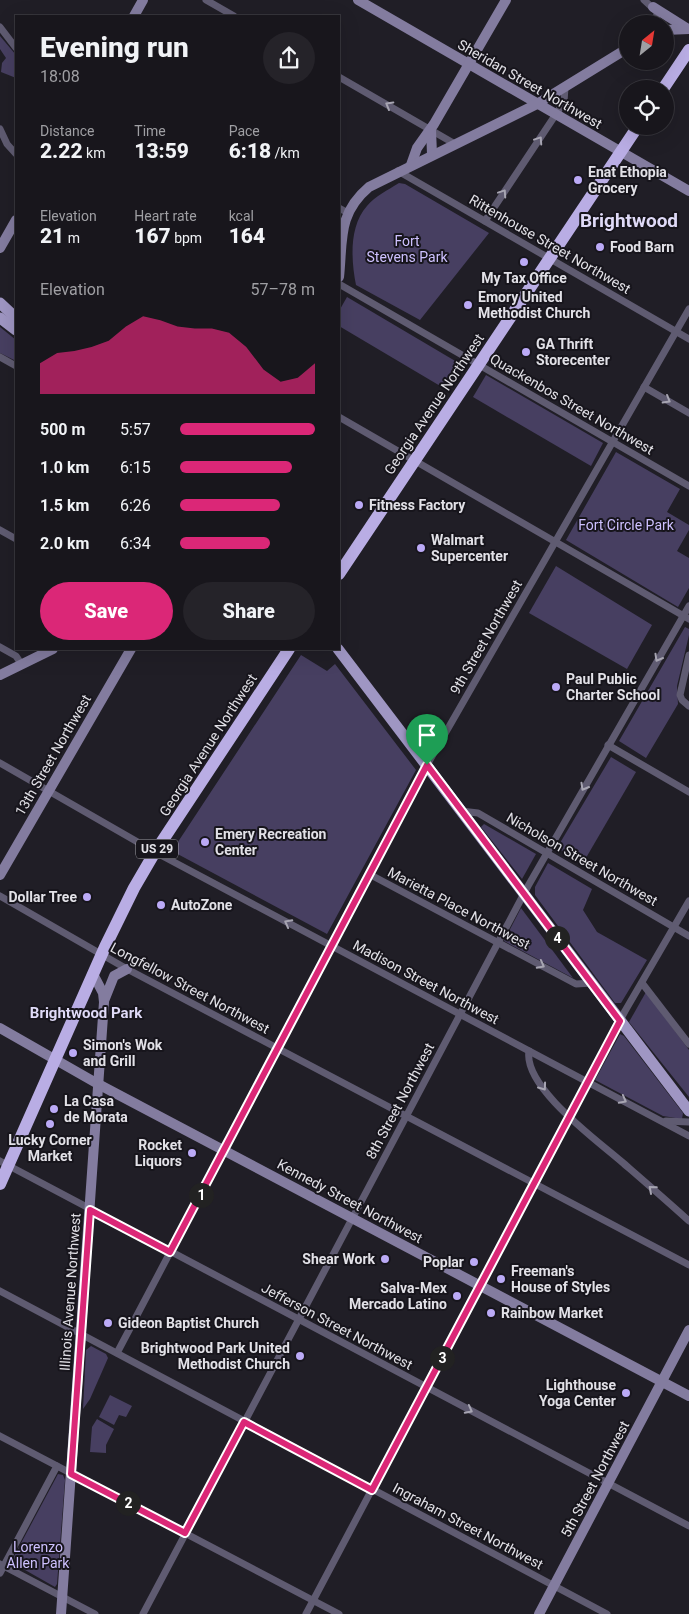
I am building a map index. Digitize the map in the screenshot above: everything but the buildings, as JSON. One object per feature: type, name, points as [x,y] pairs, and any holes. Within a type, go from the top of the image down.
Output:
[{"type":"highway","points":[[669,80],[689,50]]},
{"type":"highway","name":"Georgia Avenue Northwest","points":[[340,573],[632,135]]},
{"type":"highway","name":"Georgia Avenue Northwest","points":[[0,1184],[4,1164],[55,1060],[126,903],[155,852],[288,650]]},
{"type":"main road","points":[[0,303],[15,317]]},
{"type":"main road","points":[[0,318],[15,329]]},
{"type":"main road","points":[[339,650],[689,1111]]},
{"type":"street","points":[[135,15],[143,0]]},
{"type":"street","points":[[206,0],[232,15]]},
{"type":"street","name":"Sheridan Street Northwest","points":[[358,0],[689,191]]},
{"type":"street","points":[[412,165],[417,148],[431,130],[506,0]]},
{"type":"street","points":[[644,0],[688,29]]},
{"type":"street","points":[[653,7],[657,15]]},
{"type":"street","points":[[0,27],[15,47]]},
{"type":"street","points":[[674,30],[688,29]]},
{"type":"street","points":[[340,256],[343,211],[365,190],[432,154],[537,104],[619,54]]},
{"type":"street","points":[[340,77],[454,144]]},
{"type":"street","points":[[484,221],[556,115],[565,100],[565,87]]},
{"type":"street","points":[[0,129],[15,153]]},
{"type":"street","points":[[431,130],[432,154]]},
{"type":"street","name":"Rittenhouse Street Northwest","points":[[398,171],[689,339]]},
{"type":"street","points":[[0,248],[15,222]]},
{"type":"street","name":"Quackenbos Street Northwest","points":[[340,285],[689,486]]},
{"type":"street","name":"9th Street Northwest","points":[[117,1354],[427,765],[689,309]]},
{"type":"street","points":[[0,357],[15,365]]},
{"type":"street","points":[[644,387],[689,413]]},
{"type":"street","points":[[340,418],[686,618]]},
{"type":"street","points":[[0,530],[15,538]]},
{"type":"street","name":"8th Street Northwest","points":[[143,1614],[523,894],[608,745],[686,618],[689,606]]},
{"type":"street","points":[[0,647],[16,656],[22,665]]},
{"type":"street","points":[[0,675],[52,650]]},
{"type":"street","name":"13th Street Northwest","points":[[0,875],[130,650]]},
{"type":"street","points":[[689,655],[680,695],[682,700],[689,706]]},
{"type":"street","points":[[608,745],[689,792]]},
{"type":"street","name":"Madison Street Northwest","points":[[0,763],[155,852],[689,1136]]},
{"type":"street","name":"Nicholson Street Northwest","points":[[460,811],[478,813],[689,936]]},
{"type":"street","name":"Marietta Place Northwest","points":[[369,874],[576,984],[592,983]]},
{"type":"street","name":"Longfellow Street Northwest","points":[[0,896],[127,969],[689,1265]]},
{"type":"street","points":[[306,1614],[620,1021],[689,901]]},
{"type":"street","points":[[104,1002],[114,976],[127,969]]},
{"type":"street","name":"Illinois Avenue Northwest","points":[[61,1614],[104,1002],[103,993],[93,974]]},
{"type":"street","points":[[642,983],[689,1044]]},
{"type":"street","name":"Kennedy Street Northwest","points":[[0,1028],[98,1084],[689,1396]]},
{"type":"street","points":[[529,1051],[529,1063],[535,1074],[569,1118],[689,1221]]},
{"type":"street","name":"Madison Street Northwest","points":[[658,1119],[675,1123],[689,1122]]},
{"type":"street","name":"Jefferson Street Northwest","points":[[4,1164],[689,1526]]},
{"type":"street","name":"Ingraham Street Northwest","points":[[0,1291],[607,1614]]},
{"type":"street","name":"5th Street Northwest","points":[[539,1614],[689,1330]]},
{"type":"street","points":[[0,1436],[339,1614]]},
{"type":"street","points":[[0,1573],[2,1565],[57,1466]]},
{"type":"street","points":[[2,1565],[96,1614]]},
{"type":"green space","points":[[0,36],[15,54],[15,78],[1,72],[2,63],[6,58],[0,49]]},
{"type":"green space","name":"Fort Stevens Park","points":[[399,183],[405,184],[489,233],[420,320],[356,285],[354,275],[354,233],[361,214],[374,199]]},
{"type":"green space","points":[[347,297],[462,365],[447,390],[340,327],[340,309]]},
{"type":"green space","points":[[0,327],[15,339],[15,360],[0,353]]},
{"type":"green space","points":[[486,375],[603,443],[591,466],[473,397]]},
{"type":"green space","name":"Fort Circle Park","points":[[616,452],[680,489],[667,512],[689,525],[689,530],[677,551],[689,558],[689,588],[678,607],[566,540]]},
{"type":"green space","points":[[556,566],[652,625],[627,669],[529,613]]},
{"type":"green space","points":[[685,627],[689,629],[689,635],[677,686],[678,704],[646,758],[619,741]]},
{"type":"green space","points":[[301,655],[327,671],[335,664],[416,770],[327,934],[172,851]]},
{"type":"green space","points":[[611,757],[636,772],[583,863],[557,848]]},
{"type":"green space","points":[[484,824],[536,854],[522,879],[481,827]]},
{"type":"green space","points":[[548,863],[592,889],[583,910],[597,932],[647,960],[621,1003],[615,1003],[535,895],[535,887]]},
{"type":"green space","points":[[521,908],[573,978],[504,941]]},
{"type":"green space","points":[[646,992],[689,1050],[689,1097],[629,1022]]},
{"type":"green space","points":[[620,1034],[624,1036],[683,1113],[682,1119],[663,1116],[595,1080]]},
{"type":"green space","points":[[91,1346],[106,1354],[108,1358],[90,1399],[83,1409],[86,1350]]},
{"type":"green space","points":[[110,1395],[132,1406],[126,1417],[119,1415],[114,1425],[99,1417]]},
{"type":"green space","points":[[97,1419],[114,1429],[106,1445],[106,1453],[90,1452],[92,1427]]},
{"type":"green space","name":"Lorenzo Allen Park","points":[[58,1474],[63,1475],[65,1480],[57,1584],[55,1587],[11,1562]]},
{"type":"place","name":"Enat Ethopia Grocery","points":[[578,180]]},
{"type":"place","name":"Food Barn","points":[[600,247]]},
{"type":"place","name":"My Tax Office","points":[[524,262]]},
{"type":"place","name":"Emory United Methodist Church","points":[[468,305]]},
{"type":"place","name":"GA Thrift Storecenter","points":[[526,352]]},
{"type":"place","name":"Fitness Factory","points":[[359,505]]},
{"type":"place","name":"Walmart Supercenter","points":[[421,548]]},
{"type":"place","name":"Paul Public Charter School","points":[[556,687]]},
{"type":"place","name":"Emery Recreation Center","points":[[205,842]]},
{"type":"place","name":"Dollar Tree","points":[[87,897]]},
{"type":"place","name":"AutoZone","points":[[161,905]]},
{"type":"place","name":"Simon's Wok and Grill","points":[[73,1053]]},
{"type":"place","name":"La Casa de Morata","points":[[54,1109]]},
{"type":"place","name":"Lucky Corner Market","points":[[50,1124]]},
{"type":"place","name":"Rocket Liquors","points":[[192,1153]]},
{"type":"place","name":"Shear Work","points":[[385,1259]]},
{"type":"place","name":"Poplar","points":[[474,1262]]},
{"type":"place","name":"Freeman's House of Styles","points":[[501,1279]]},
{"type":"place","name":"Salva-Mex Mercado Latino","points":[[457,1296]]},
{"type":"place","name":"Rainbow Market","points":[[491,1313]]},
{"type":"place","name":"Gideon Baptist Church","points":[[108,1323]]},
{"type":"place","name":"Brightwood Park United Methodist Church","points":[[300,1356]]},
{"type":"place","name":"Lighthouse Yoga Center","points":[[626,1393]]},
{"type":"district","name":"Brightwood","points":[[629,220]]},
{"type":"district","name":"Brightwood Park","points":[[86,1013]]},
{"type":"route","points":[[427,765],[620,1021],[372,1490],[244,1422],[185,1533],[71,1474],[90,1210],[170,1252],[427,765]]}]
